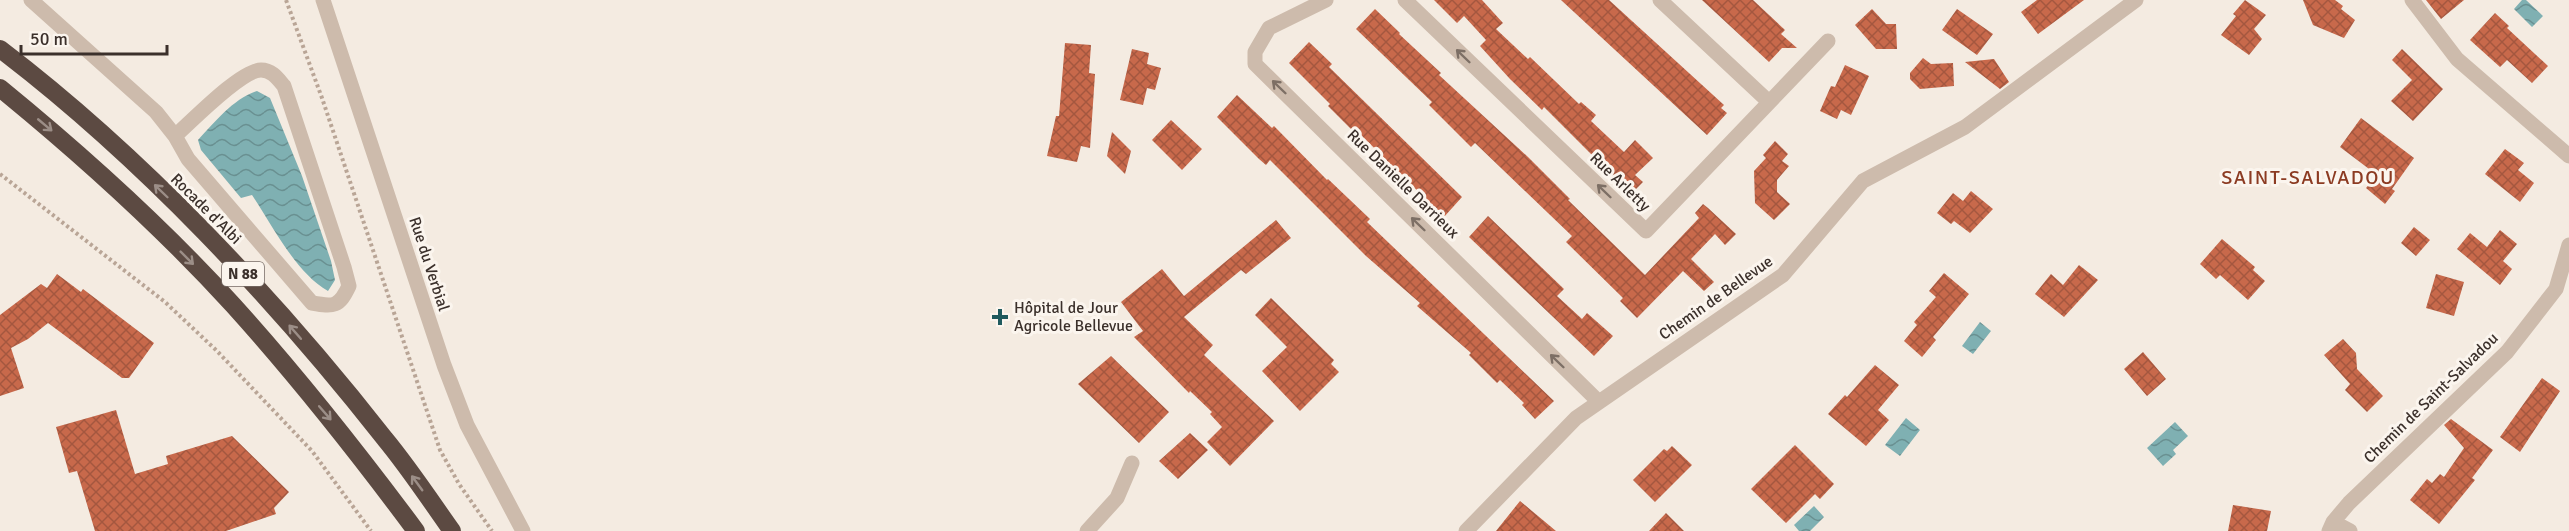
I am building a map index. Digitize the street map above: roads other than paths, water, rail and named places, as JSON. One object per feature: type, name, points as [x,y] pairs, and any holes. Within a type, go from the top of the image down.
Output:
[{"type":"highway","name":"Rocade d'Albi","points":[[0,49],[105,136],[263,295],[386,440],[452,531]]},
{"type":"highway","name":"N 88","points":[[0,88],[86,159],[232,304],[345,436],[416,531]]},
{"type":"street","points":[[32,0],[156,112],[175,136],[188,159],[312,303],[331,307],[342,300],[349,286],[344,267],[284,86],[273,73],[261,70],[243,76],[175,136]]},
{"type":"street","name":"Rue du Verbial","points":[[323,0],[466,425],[523,531]]},
{"type":"street","name":"Rue Danielle Darrieux","points":[[1326,0],[1269,28],[1256,52],[1255,64],[1599,402]]},
{"type":"street","name":"Rue Arletty","points":[[1406,0],[1646,231],[1828,41]]},
{"type":"street","points":[[1660,0],[1769,102]]},
{"type":"street","name":"Chemin de Bellevue","points":[[1466,531],[1576,418],[1783,275],[1863,181],[1965,128],[2136,0]]},
{"type":"street","points":[[2412,0],[2457,59],[2569,156]]},
{"type":"street","name":"Chemin de Saint-Salvadou","points":[[2331,526],[2349,503],[2507,352],[2562,290],[2569,245]]},
{"type":"street","points":[[1087,531],[1117,498],[1132,463]]},
{"type":"street","points":[[2331,526],[2350,531]]},
{"type":"water","points":[[2522,0],[2526,0],[2543,16],[2532,27],[2514,9]]},
{"type":"water","points":[[257,91],[270,98],[302,176],[331,261],[335,280],[328,291],[305,273],[295,261],[252,195],[241,198],[201,150],[198,140],[232,105]]},
{"type":"water","points":[[1980,322],[1991,331],[1973,354],[1962,346]]},
{"type":"water","points":[[1906,418],[1920,430],[1900,456],[1885,445]]},
{"type":"water","points":[[2175,422],[2188,436],[2173,450],[2176,454],[2163,466],[2147,448]]},
{"type":"water","points":[[1814,506],[1824,517],[1810,531],[1799,531],[1794,525]]},
{"type":"place","name":"Hôpital de Jour Agricole Bellevue","points":[[1000,317]]},
{"type":"district","name":"SAINT-SALVADOU","points":[[2308,177]]}]
